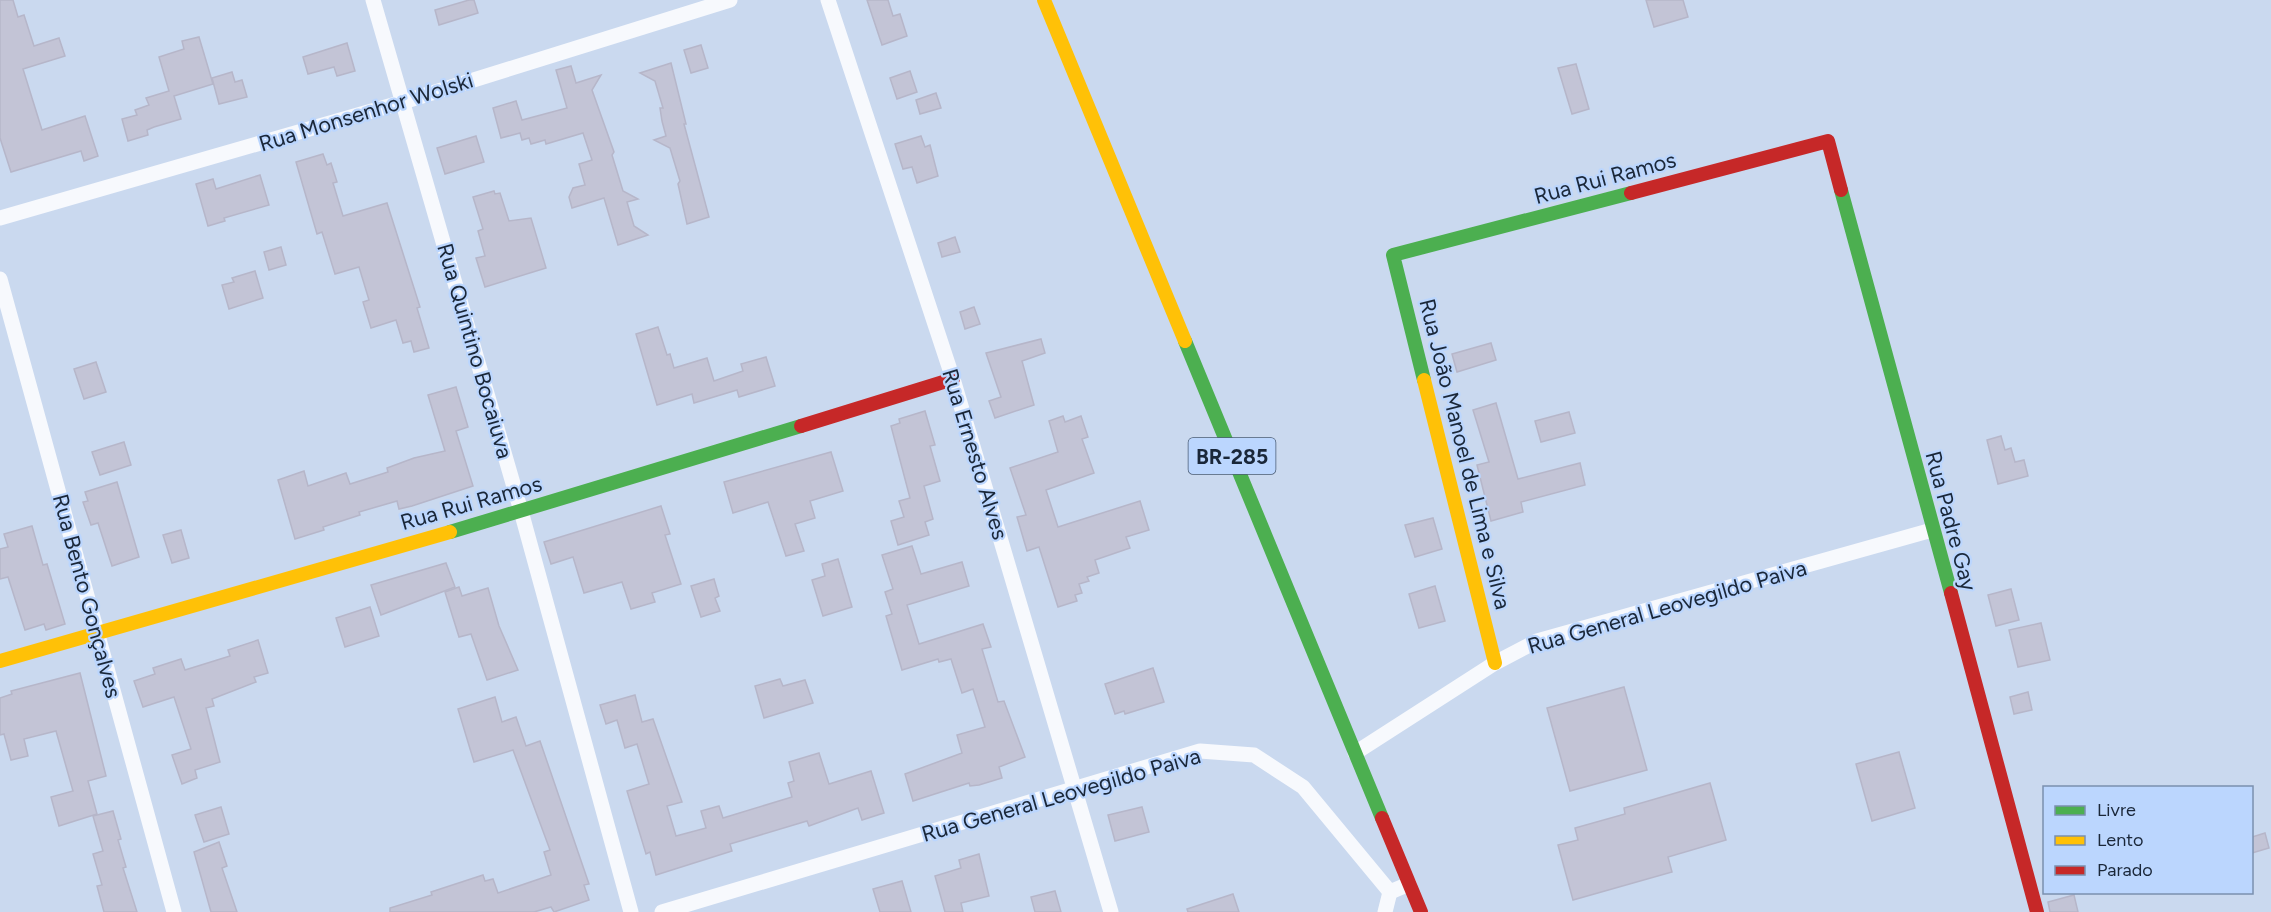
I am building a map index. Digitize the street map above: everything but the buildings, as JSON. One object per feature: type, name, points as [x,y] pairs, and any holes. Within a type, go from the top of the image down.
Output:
[{"type":"main road","name":"BR-285","points":[[1044,0],[1421,912]]},
{"type":"main road","name":"Rua Rui Ramos","points":[[1393,255],[1828,141]]},
{"type":"main road","name":"Rua Padre Gay","points":[[1828,141],[2037,912]]},
{"type":"main road","name":"Rua João Manoel de Lima e Silva","points":[[1393,255],[1495,663]]},
{"type":"main road","name":"Rua Rui Ramos","points":[[0,661],[521,511],[953,379]]},
{"type":"street","name":"Rua Quintino Bocaiuva","points":[[373,0],[521,511],[631,912]]},
{"type":"street","name":"Rua Monsenhor Wolski","points":[[0,218],[403,102],[730,0]]},
{"type":"street","name":"Rua Ernesto Alves","points":[[828,0],[953,379],[1111,912]]},
{"type":"street","name":"Rua Bento Gonçalves","points":[[0,279],[174,912]]},
{"type":"street","name":"Rua General Leovegildo Paiva","points":[[1355,753],[1495,663],[1537,641],[1932,530]]},
{"type":"street","name":"Rua General Leovegildo Paiva","points":[[662,912],[1200,752],[1254,755],[1303,787],[1390,892]]},
{"type":"street","points":[[1385,912],[1390,892],[1409,884]]},
{"type":"traffic: fast","points":[[1841,190],[1951,593]]},
{"type":"traffic: fast","points":[[1424,380],[1393,255],[1631,193]]},
{"type":"traffic: fast","points":[[1185,341],[1382,818]]},
{"type":"traffic: fast","points":[[450,532],[801,426]]},
{"type":"traffic: slow","points":[[1044,0],[1185,341]]},
{"type":"traffic: slow","points":[[1424,380],[1495,663]]},
{"type":"traffic: slow","points":[[0,661],[450,532]]},
{"type":"traffic: jam","points":[[1631,193],[1828,141],[1841,190]]},
{"type":"traffic: jam","points":[[801,426],[953,379]]},
{"type":"traffic: jam","points":[[1951,593],[2037,912]]},
{"type":"traffic: jam","points":[[1382,818],[1421,912]]}]
